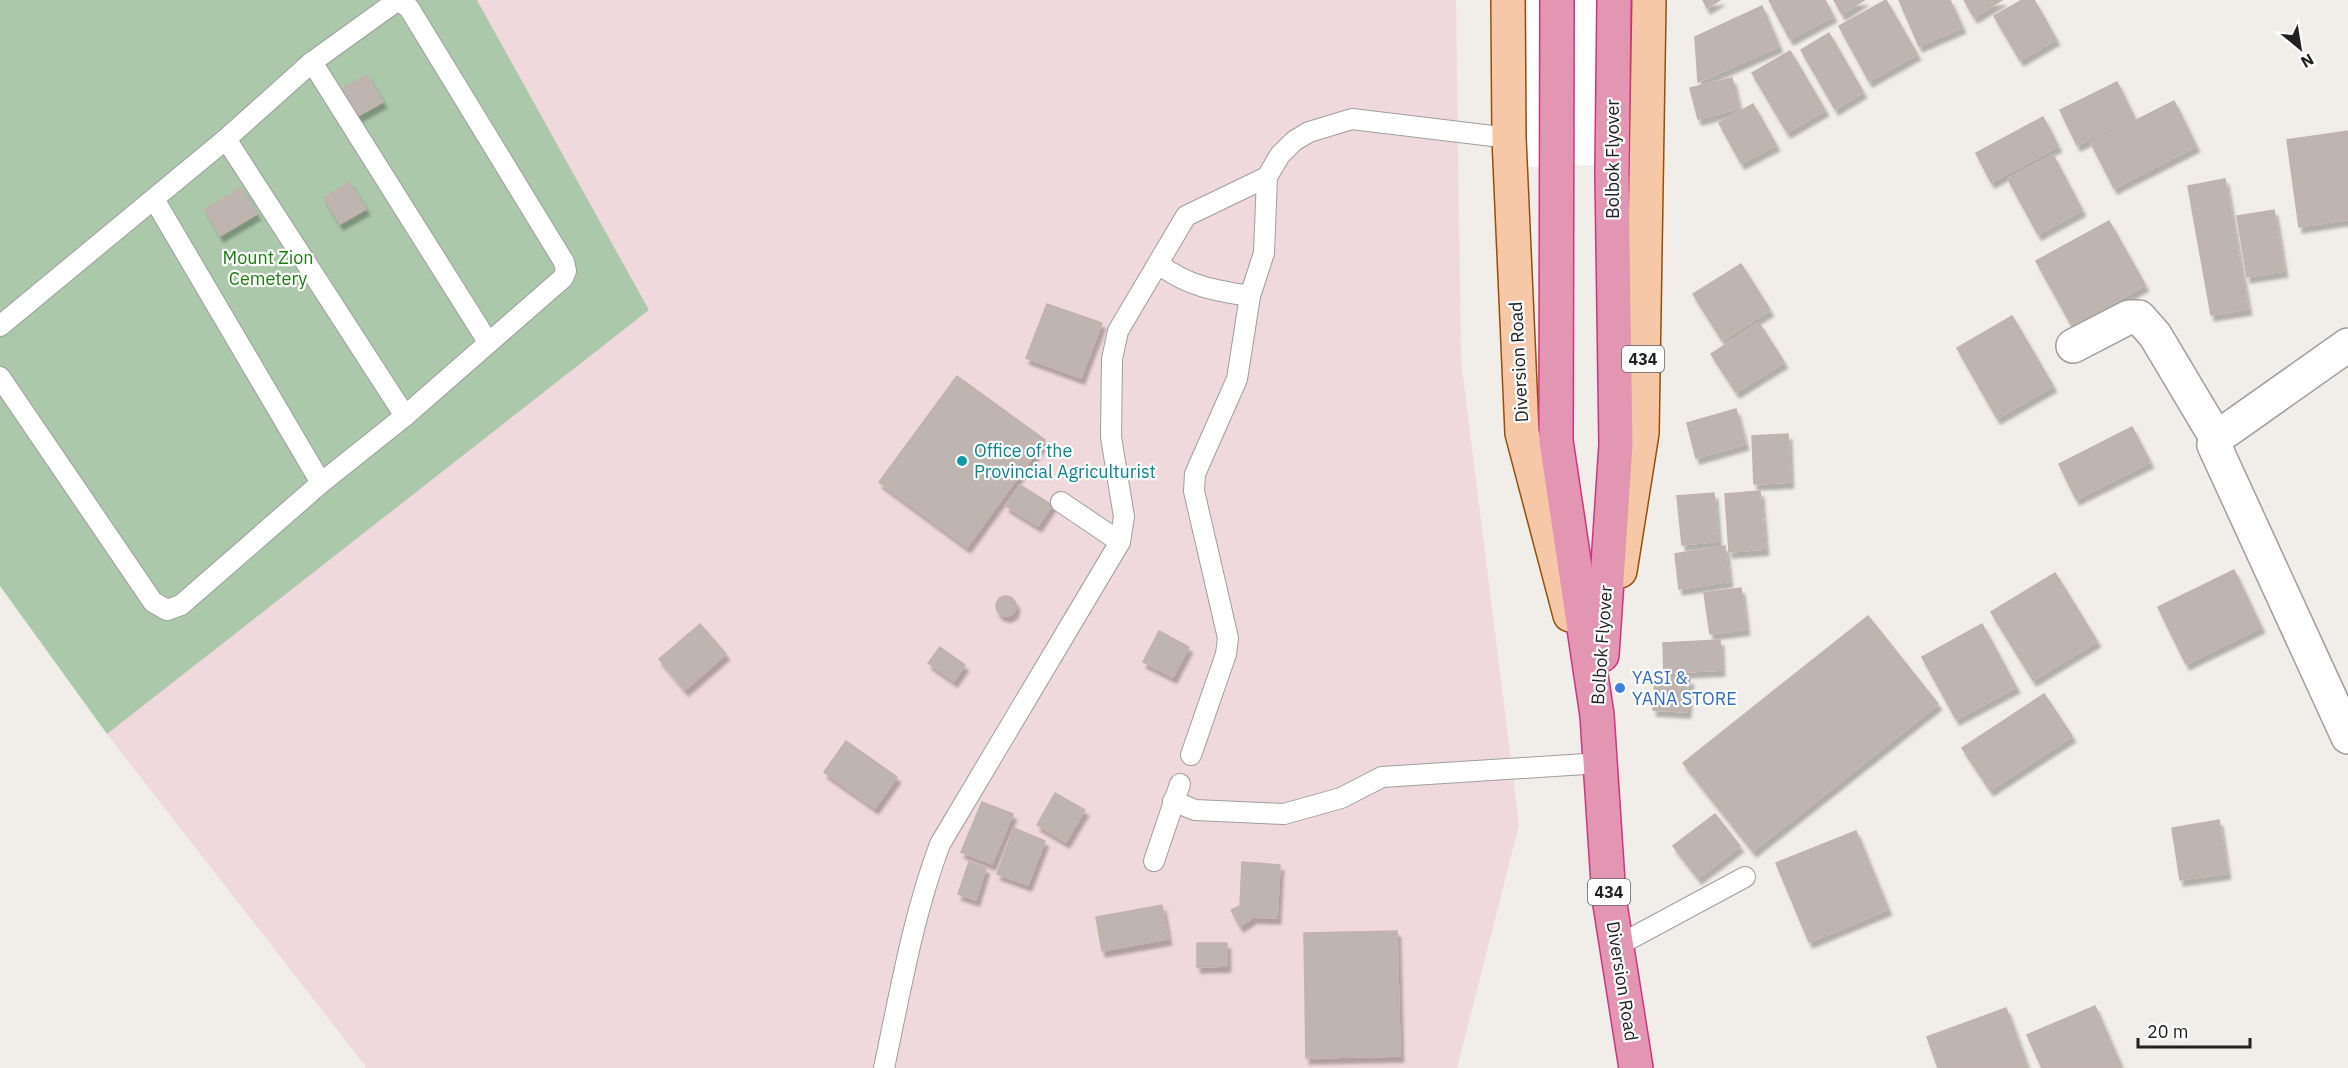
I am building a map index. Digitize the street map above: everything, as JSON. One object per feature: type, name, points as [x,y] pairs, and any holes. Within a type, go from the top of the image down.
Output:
[{"type":"highway","name":"Bolbok Flyover","points":[[1557,0],[1556,441],[1597,715]]},
{"type":"highway","name":"Bolbok Flyover","points":[[1597,715],[1616,445],[1612,172],[1614,0]]},
{"type":"highway","name":"Diversion Road","points":[[1597,715],[1609,898],[1636,1068]]},
{"type":"main road","name":"Diversion Road","points":[[1508,0],[1509,138],[1522,433],[1597,715]]},
{"type":"main road","name":"Diversion Road","points":[[1597,715],[1642,434],[1649,0]]},
{"type":"street","points":[[2073,346],[2128,317],[2139,318],[2155,335],[2217,439]]},
{"type":"street","points":[[2348,345],[2217,439],[2214,445],[2348,737]]},
{"type":"lane","points":[[0,326],[226,139],[312,62],[394,3],[401,2],[409,8],[564,262],[566,271],[563,278],[405,416],[321,483],[181,605],[168,610],[153,602],[0,377]]},
{"type":"lane","points":[[312,62],[488,342]]},
{"type":"lane","points":[[1191,755],[1226,654],[1228,638],[1194,491],[1195,474],[1237,380],[1250,296],[1264,253],[1267,177],[1280,155],[1294,141],[1309,132],[1352,119],[1509,138]]},
{"type":"lane","points":[[226,139],[405,416]]},
{"type":"lane","points":[[884,1068],[929,874],[940,844],[1120,542],[1124,517],[1111,436],[1113,359],[1118,331],[1186,216],[1267,177]]},
{"type":"lane","points":[[154,199],[321,483]]},
{"type":"lane","points":[[1159,264],[1168,272],[1201,288],[1250,296]]},
{"type":"lane","points":[[1061,502],[1120,542]]},
{"type":"lane","points":[[1154,861],[1177,793],[1195,810],[1284,814],[1341,798],[1382,777],[1601,764]]},
{"type":"lane","points":[[1616,947],[1745,877]]},
{"type":"shaded area","points":[[477,0],[1456,0],[1461,360],[1519,825],[1457,1068],[367,1068],[107,734],[649,310]]},
{"type":"green space","name":"Mount Zion Cemetery","points":[[0,0],[477,0],[649,310],[107,734],[0,586]]},
{"type":"pier","points":[[1528,0],[1634,0],[1631,164],[1526,167]]},
{"type":"building","points":[[1703,0],[1720,0],[1707,8]]},
{"type":"building","points":[[1769,0],[1825,0],[1833,16],[1790,39]]},
{"type":"building","points":[[1834,0],[1864,0],[1842,14]]},
{"type":"building","points":[[1886,0],[1917,54],[1869,81],[1839,26]]},
{"type":"building","points":[[1899,0],[1950,0],[1962,27],[1919,46]]},
{"type":"building","points":[[1964,0],[2002,0],[1974,17]]},
{"type":"building","points":[[2022,0],[2034,0],[2056,39],[2020,60],[1994,16]]},
{"type":"building","points":[[1762,6],[1779,46],[1698,82],[1695,37]]},
{"type":"building","points":[[1829,33],[1863,92],[1835,109],[1801,50]]},
{"type":"building","points":[[1790,51],[1825,110],[1787,132],[1752,73]]},
{"type":"building","points":[[367,75],[383,102],[356,117],[340,90]]},
{"type":"building","points":[[1732,78],[1739,108],[1698,119],[1690,88]]},
{"type":"building","points":[[2117,82],[2134,117],[2077,145],[2060,110]]},
{"type":"building","points":[[2174,101],[2196,146],[2114,188],[2091,143]]},
{"type":"building","points":[[1753,104],[1776,145],[1741,163],[1719,123]]},
{"type":"building","points":[[2043,117],[2058,146],[1991,182],[1976,153]]},
{"type":"building","points":[[2348,131],[2348,219],[2299,227],[2287,140]]},
{"type":"building","points":[[2053,155],[2082,210],[2038,234],[2008,179]]},
{"type":"building","points":[[2225,179],[2248,309],[2211,315],[2188,186]]},
{"type":"building","points":[[349,182],[366,209],[340,224],[324,198]]},
{"type":"building","points":[[241,188],[257,214],[220,236],[205,209]]},
{"type":"building","points":[[2274,210],[2284,271],[2247,277],[2237,216]]},
{"type":"building","points":[[2109,221],[2145,285],[2072,326],[2036,261]]},
{"type":"building","points":[[1741,264],[1770,310],[1722,340],[1693,294]]},
{"type":"building","points":[[1047,304],[1102,323],[1081,378],[1026,358]]},
{"type":"building","points":[[2012,316],[2053,386],[1997,418],[1957,348]]},
{"type":"building","points":[[1759,323],[1784,362],[1736,392],[1711,354]]},
{"type":"building","name":"Office of the Provincial Agriculturist","points":[[957,376],[1045,440],[967,547],[879,482]]},
{"type":"building","points":[[1736,409],[1745,444],[1696,458],[1687,423]]},
{"type":"building","points":[[2132,427],[2150,462],[2076,499],[2059,464]]},
{"type":"building","points":[[1788,434],[1790,482],[1754,484],[1752,436]]},
{"type":"building","points":[[1020,485],[1052,505],[1038,526],[1006,506]]},
{"type":"building","points":[[1760,491],[1765,549],[1729,552],[1725,494]]},
{"type":"building","points":[[1714,493],[1718,541],[1682,545],[1677,496]]},
{"type":"building","points":[[1725,546],[1729,581],[1679,589],[1675,554]]},
{"type":"building","points":[[2234,570],[2261,627],[2186,664],[2158,607]]},
{"type":"building","points":[[2055,573],[2097,641],[2033,680],[1991,612]]},
{"type":"building","points":[[1741,588],[1746,629],[1710,634],[1704,593]]},
{"type":"building","points":[[1006,596],[1013,599],[1016,606],[1013,613],[1006,616],[999,613],[996,606],[999,599]]},
{"type":"building","points":[[1868,616],[1938,704],[1753,851],[1683,763]]},
{"type":"building","points":[[700,624],[726,654],[685,690],[659,659]]},
{"type":"building","points":[[1982,624],[2016,687],[1956,719],[1922,657]]},
{"type":"building","points":[[1159,631],[1189,647],[1173,677],[1143,662]]},
{"type":"building","points":[[1720,640],[1721,670],[1664,673],[1663,643]]},
{"type":"building","points":[[940,647],[965,665],[954,681],[928,663]]},
{"type":"building","points":[[1655,677],[1690,679],[1687,712],[1653,710]]},
{"type":"building","points":[[2044,694],[2072,736],[1990,790],[1962,748]]},
{"type":"building","points":[[846,741],[897,777],[875,808],[824,772]]},
{"type":"building","points":[[1055,793],[1085,810],[1066,842],[1037,825]]},
{"type":"building","points":[[982,802],[1013,814],[992,864],[961,852]]},
{"type":"building","points":[[1715,814],[1740,846],[1698,878],[1673,846]]},
{"type":"building","points":[[2219,820],[2227,873],[2180,880],[2172,828]]},
{"type":"building","points":[[1014,828],[1045,841],[1028,885],[997,874]]},
{"type":"building","points":[[1856,831],[1888,909],[1809,942],[1776,863]]},
{"type":"building","points":[[969,862],[986,868],[976,900],[958,894]]},
{"type":"building","points":[[1242,862],[1280,865],[1277,918],[1250,917],[1251,919],[1240,926],[1231,910],[1240,906]]},
{"type":"building","points":[[1162,905],[1168,939],[1102,951],[1096,917]]},
{"type":"building","points":[[1397,931],[1400,1056],[1306,1058],[1304,933]]},
{"type":"building","points":[[1197,943],[1227,943],[1227,966],[1197,967]]},
{"type":"building","points":[[2095,1006],[2122,1068],[2042,1068],[2027,1035]]},
{"type":"building","points":[[2006,1008],[2028,1068],[1938,1068],[1927,1037]]},
{"type":"place","name":"Office of the Provincial Agriculturist","points":[[962,461]]},
{"type":"place","name":"YASI & YANA STORE","points":[[1620,688]]}]
